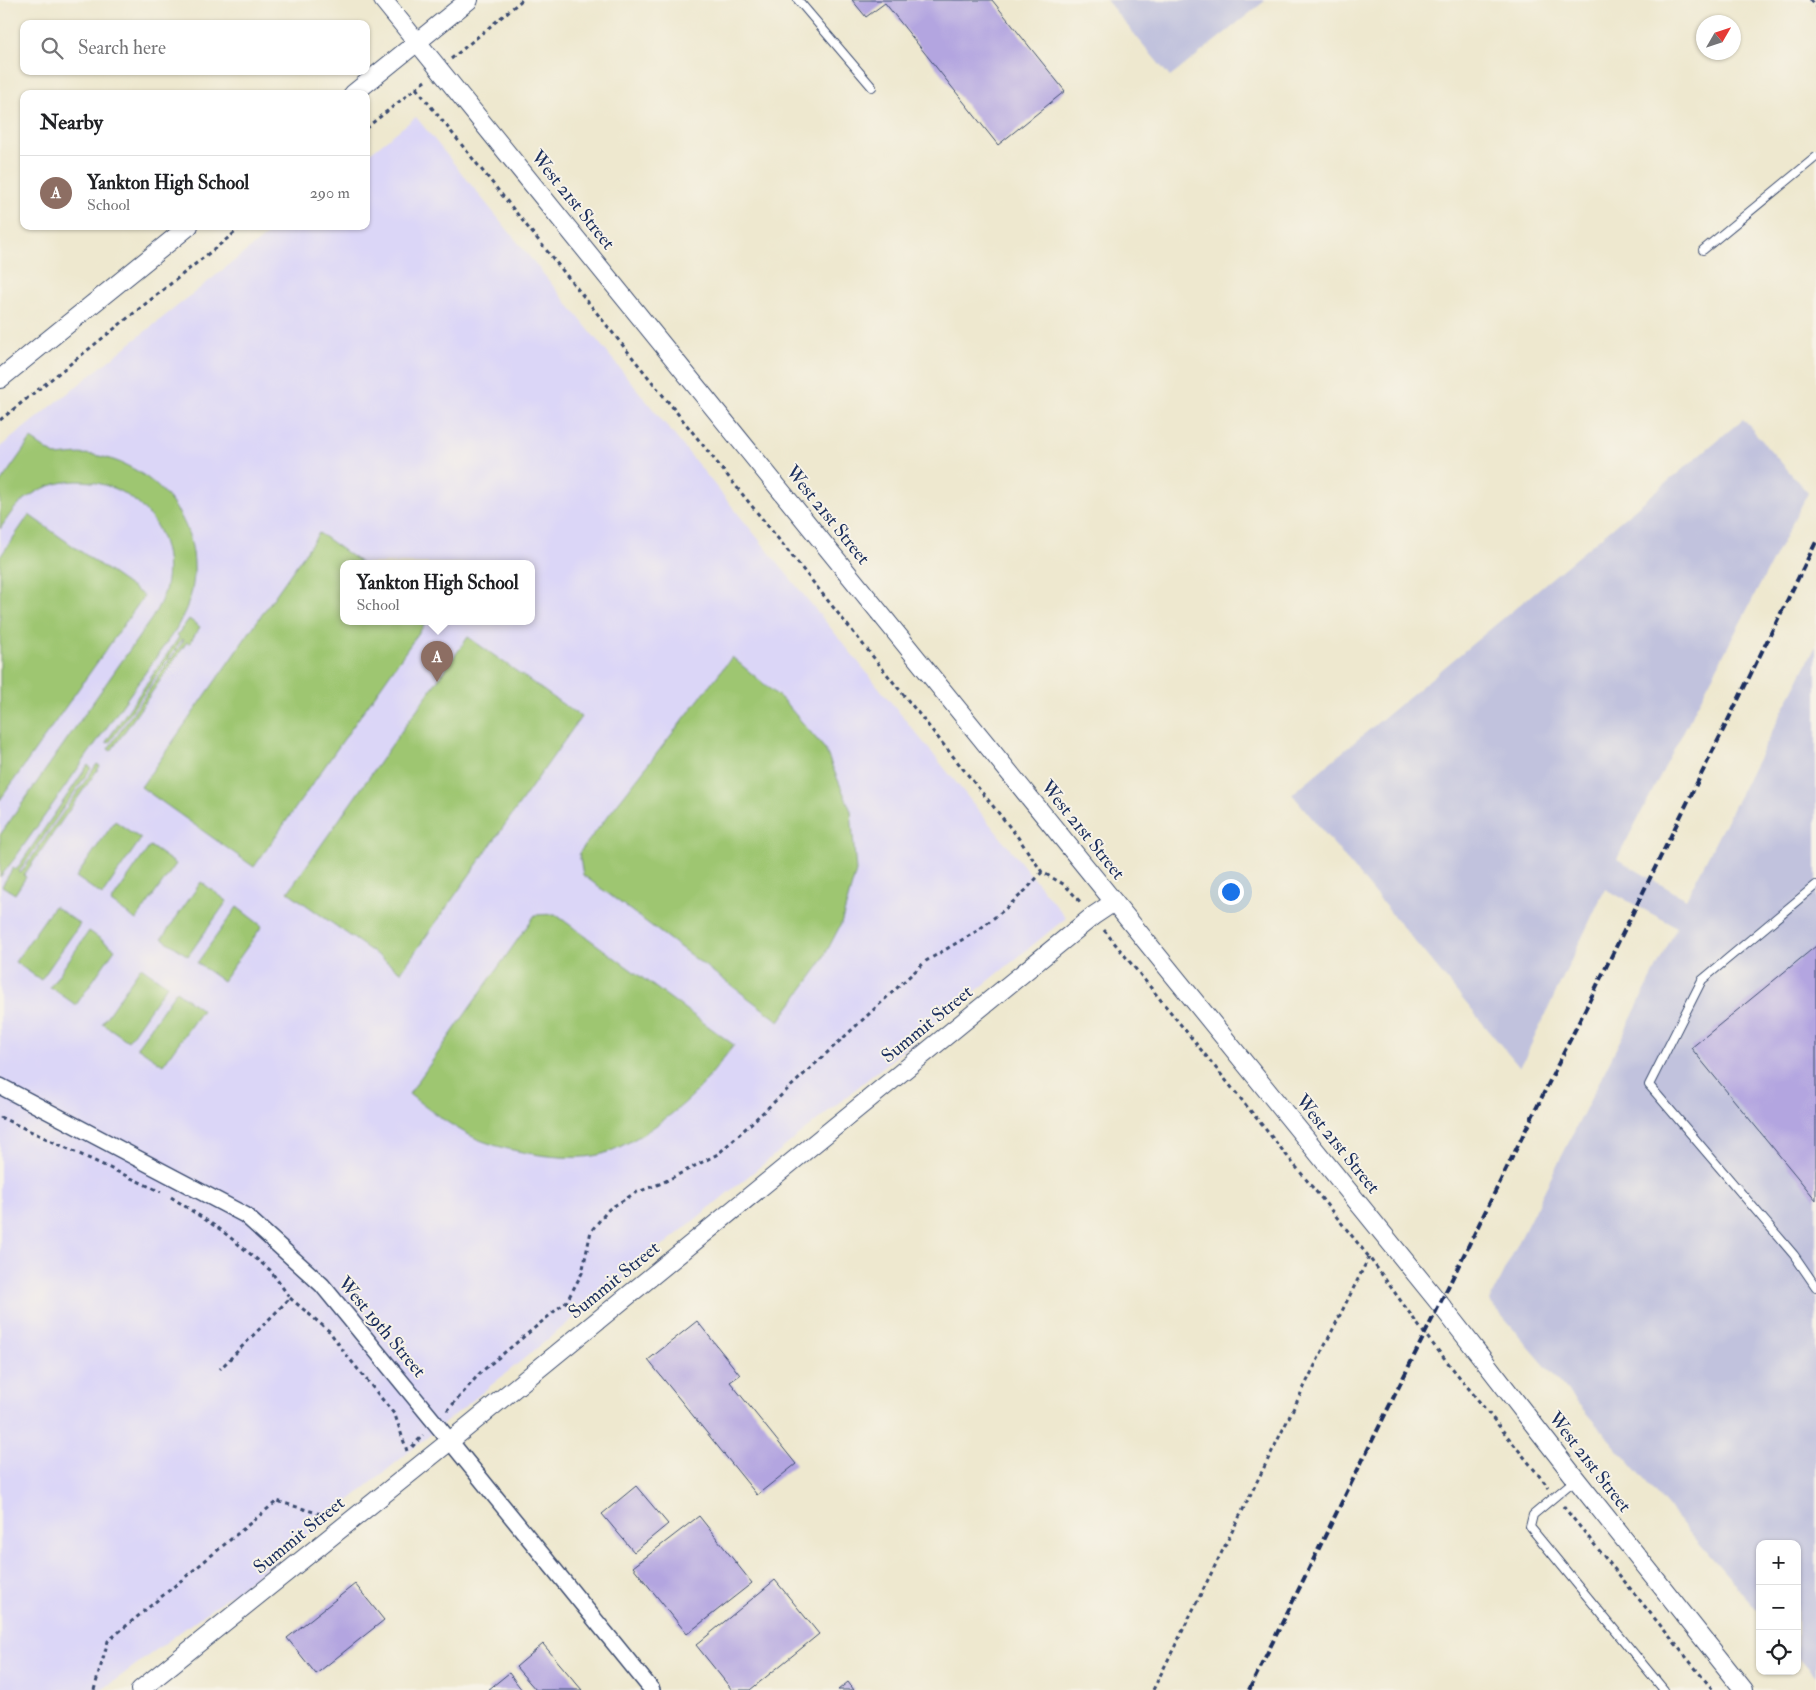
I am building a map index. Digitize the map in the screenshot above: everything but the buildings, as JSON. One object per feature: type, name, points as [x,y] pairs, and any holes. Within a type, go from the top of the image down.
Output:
[{"type":"street","name":"West 21st Street","points":[[383,0],[1440,1304],[1744,1690]]},
{"type":"street","points":[[358,90],[469,0]]},
{"type":"street","points":[[0,379],[184,230]]},
{"type":"street","name":"Summit Street","points":[[140,1690],[450,1441],[1092,916],[1114,902]]},
{"type":"street","name":"West 19th Street","points":[[0,1086],[246,1215],[322,1285],[652,1690]]},
{"type":"lane","points":[[798,0],[872,86]]},
{"type":"lane","points":[[1703,250],[1816,157]]},
{"type":"lane","points":[[1816,885],[1702,980],[1649,1085],[1794,1255],[1816,1287]]},
{"type":"lane","points":[[1576,1479],[1533,1515],[1530,1527],[1664,1690]]},
{"type":"path","points":[[1810,0],[1816,7]]},
{"type":"path","points":[[416,88],[1017,836],[1042,872],[1066,885],[1092,916],[1369,1257],[1424,1333],[1713,1690]]},
{"type":"path","points":[[0,420],[238,230]]},
{"type":"path","points":[[400,1457],[436,1423],[481,1372],[567,1301],[582,1272],[592,1231],[609,1209],[635,1193],[671,1179],[718,1154],[926,961],[977,931],[1004,910],[1042,872]]},
{"type":"path","points":[[0,1116],[169,1196],[221,1230],[270,1270],[290,1298],[329,1331],[395,1415],[407,1451]]},
{"type":"path","points":[[1153,1690],[1369,1257]]},
{"type":"path","points":[[220,1369],[290,1298]]},
{"type":"path","points":[[94,1690],[108,1641],[277,1501],[324,1515],[336,1509]]},
{"type":"shaded area","points":[[1106,0],[1266,0],[1170,77]]},
{"type":"shaded area","points":[[416,117],[1066,918],[265,1569],[102,1690],[0,1690],[0,447],[273,230],[370,230],[370,153]]},
{"type":"shaded area","points":[[1743,419],[1808,493],[1617,859],[1686,899],[1816,646],[1816,1677],[1801,1660],[1801,1540],[1756,1540],[1756,1608],[1489,1301],[1677,927],[1605,889],[1520,1068],[1292,794]]},
{"type":"green space","points":[[31,439],[56,456],[89,454],[117,461],[138,471],[156,485],[172,502],[183,521],[191,543],[194,566],[191,595],[176,629],[0,877],[0,835],[152,618],[165,591],[167,561],[161,535],[147,512],[127,495],[103,484],[77,481],[50,486],[20,503],[0,529],[0,483]]},
{"type":"green space","points":[[29,515],[144,596],[0,800],[0,557]]},
{"type":"green space","points":[[319,533],[357,560],[340,560],[340,625],[424,625],[254,867],[141,787]]},
{"type":"green space","points":[[189,619],[200,627],[189,644],[187,642],[111,751],[108,749],[184,640],[182,639],[109,743],[106,742],[179,637],[177,635]]},
{"type":"green space","points":[[468,637],[581,717],[401,972],[288,892]]},
{"type":"green space","points":[[732,657],[783,700],[825,749],[851,811],[856,871],[841,924],[818,968],[779,1021],[583,875],[579,853]]},
{"type":"green space","points":[[97,764],[100,766],[24,875],[26,877],[15,894],[2,886],[13,868],[16,870],[88,765],[91,768],[19,872],[21,873]]},
{"type":"green space","points":[[115,821],[141,839],[102,895],[76,877]]},
{"type":"green space","points":[[150,846],[176,864],[136,920],[111,902]]},
{"type":"green space","points":[[201,882],[227,901],[188,956],[162,938]]},
{"type":"green space","points":[[54,906],[80,924],[41,980],[15,962]]},
{"type":"green space","points":[[237,907],[262,926],[223,981],[197,963]]},
{"type":"green space","points":[[555,914],[734,1045],[700,1088],[670,1115],[629,1142],[594,1156],[560,1157],[541,1155],[488,1143],[449,1123],[409,1094],[535,915]]},
{"type":"green space","points":[[89,931],[115,949],[76,1005],[50,987]]},
{"type":"green space","points":[[141,967],[167,985],[128,1041],[102,1023]]},
{"type":"green space","points":[[176,991],[202,1010],[163,1065],[137,1047]]},
{"type":"railway","points":[[1249,1690],[1816,542]]},
{"type":"place","name":"Yankton High School","points":[[437,682]]}]
